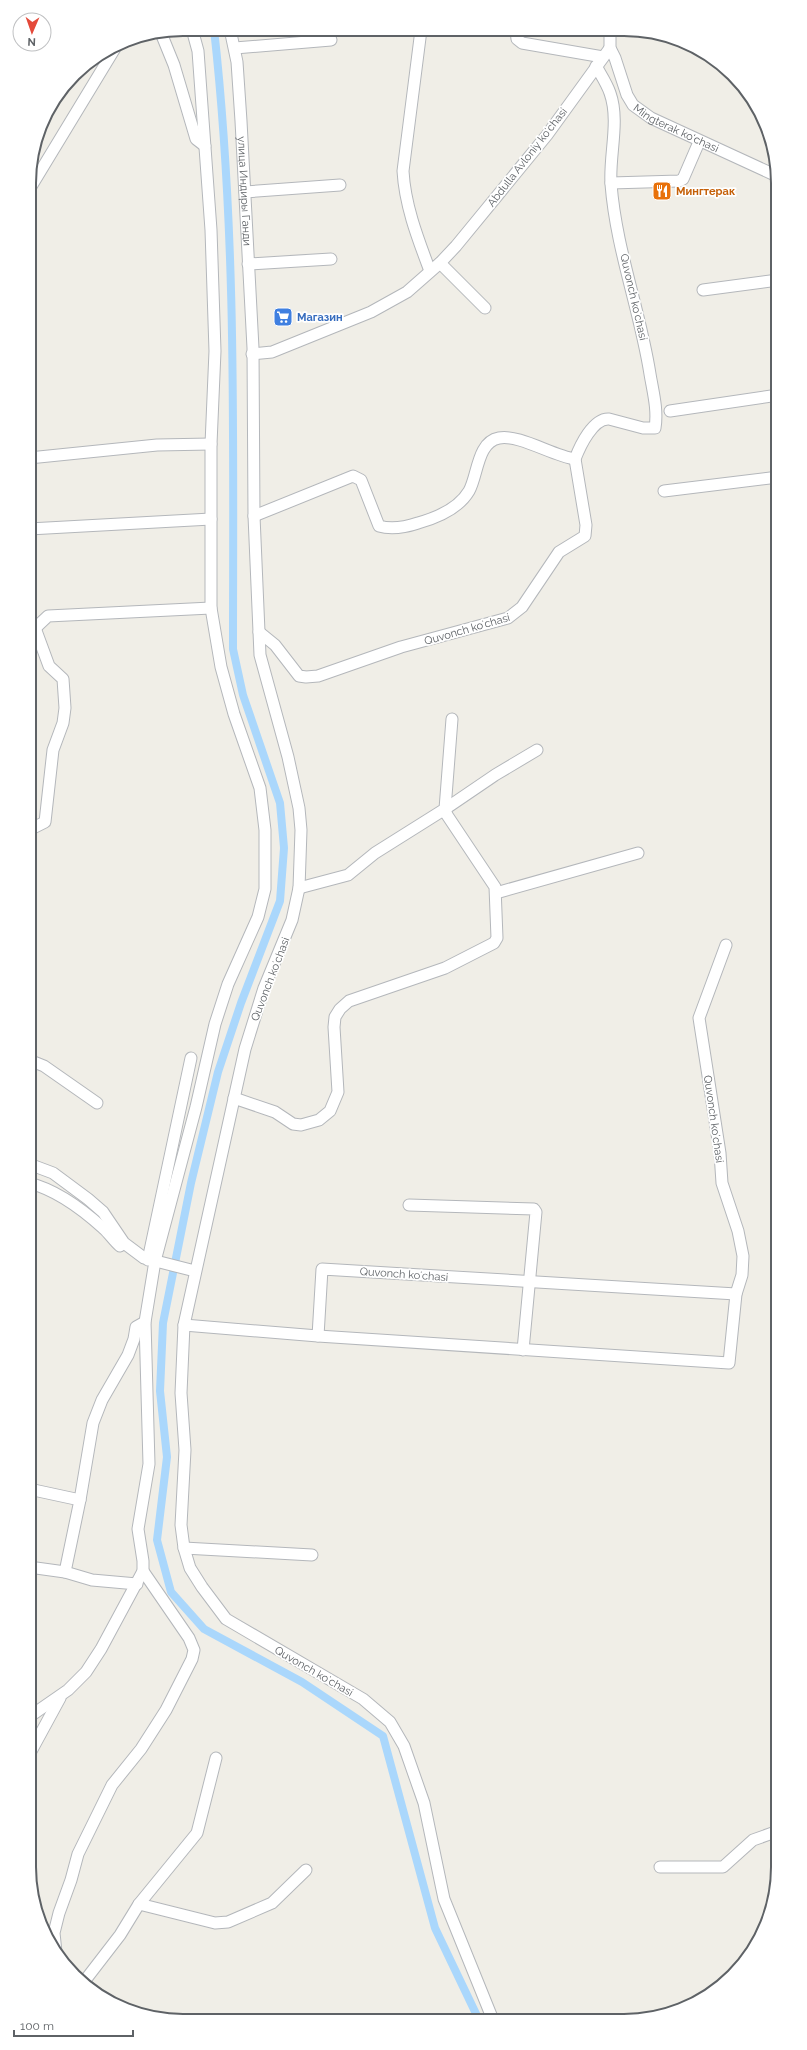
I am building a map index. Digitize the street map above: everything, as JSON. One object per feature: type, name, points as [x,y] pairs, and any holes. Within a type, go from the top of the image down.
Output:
[{"type":"street","points":[[149,1260],[196,1107],[215,1024],[228,984],[258,917],[265,889],[265,830],[260,788],[234,714],[221,668],[212,608],[211,444],[215,352],[211,230],[198,51],[194,36]]},
{"type":"street","name":"улица Индиры Ганди","points":[[232,36],[235,48],[245,192],[252,354]]},
{"type":"street","points":[[421,36],[402,171],[410,213],[430,271]]},
{"type":"street","points":[[517,36],[517,39],[522,43],[607,52],[609,36]]},
{"type":"street","points":[[163,37],[174,65],[196,139],[205,146]]},
{"type":"street","points":[[235,48],[331,40]]},
{"type":"street","name":"Abdulla Avloniy koʻchasi","points":[[252,354],[272,352],[370,312],[407,292],[440,263],[547,135],[607,52]]},
{"type":"street","name":"Mingterak ko‘chasi","points":[[607,52],[615,58],[627,95],[633,105],[651,118],[699,142],[771,173]]},
{"type":"street","points":[[36,178],[111,55]]},
{"type":"street","name":"Quvonch koʻchasi","points":[[259,632],[275,645],[299,676],[306,678],[318,676],[401,647],[508,618],[522,607],[559,552],[585,536],[586,525],[575,459],[580,445],[592,429],[603,419],[655,428],[657,415],[645,344],[618,236],[611,183],[614,107],[610,93],[596,66]]},
{"type":"street","points":[[611,183],[679,181],[683,179],[699,142]]},
{"type":"street","points":[[245,192],[340,185]]},
{"type":"street","points":[[248,264],[331,259]]},
{"type":"street","points":[[440,263],[485,308]]},
{"type":"street","points":[[703,290],[771,281]]},
{"type":"street","name":"Quvonch koʻchasi","points":[[252,354],[254,516],[260,655],[288,758],[299,808],[301,830],[299,888],[292,920],[264,988],[245,1049],[184,1325],[181,1393],[186,1450],[181,1525],[184,1548],[190,1568],[226,1620],[363,1699],[390,1722],[404,1746],[424,1803],[444,1899],[491,2014]]},
{"type":"street","points":[[670,411],[771,396]]},
{"type":"street","points":[[254,516],[353,476],[361,480],[379,526],[394,528],[411,525],[429,520],[448,511],[462,500],[469,492],[483,451],[490,441],[508,437],[555,455],[575,459]]},
{"type":"street","points":[[36,457],[158,445],[211,444]]},
{"type":"street","points":[[664,491],[771,478]]},
{"type":"street","points":[[36,529],[211,519]]},
{"type":"street","points":[[36,627],[48,616],[212,608]]},
{"type":"street","points":[[36,639],[49,666],[63,679],[65,708],[63,723],[53,750],[45,822],[36,826]]},
{"type":"street","points":[[234,1098],[275,1112],[293,1124],[301,1125],[320,1120],[330,1111],[338,1092],[334,1027],[335,1017],[340,1009],[357,996],[445,968],[494,943],[497,938],[496,893],[490,878],[447,815],[445,809],[452,719]]},
{"type":"street","points":[[299,888],[348,875],[375,853],[537,750]]},
{"type":"street","points":[[496,893],[638,853]]},
{"type":"street","name":"Quvonch koʻchasi","points":[[184,1325],[318,1336],[729,1363],[736,1294],[742,1275],[743,1256],[738,1231],[722,1183],[720,1153],[699,1018],[726,945]]},
{"type":"street","points":[[36,1712],[63,1694],[86,1672],[101,1649],[143,1571],[138,1529],[149,1464],[146,1322],[149,1260],[191,1058]]},
{"type":"street","points":[[36,1063],[44,1066],[97,1103]]},
{"type":"street","points":[[36,1167],[53,1173],[88,1199],[103,1212],[124,1243],[149,1260]]},
{"type":"street","points":[[36,1184],[43,1186],[60,1196],[104,1229],[119,1245],[134,1255],[195,1271]]},
{"type":"street","points":[[409,1205],[534,1209],[536,1212],[523,1350]]},
{"type":"street","name":"Quvonch koʻchasi","points":[[318,1336],[322,1269],[736,1294]]},
{"type":"street","points":[[65,1572],[80,1500],[93,1423],[98,1408],[128,1355],[134,1339],[136,1327],[146,1322]]},
{"type":"street","points":[[36,1491],[80,1500]]},
{"type":"street","points":[[184,1548],[312,1555]]},
{"type":"street","points":[[36,1568],[65,1572],[92,1580],[137,1584]]},
{"type":"street","points":[[54,1938],[58,1913],[71,1880],[78,1854],[112,1785],[141,1749],[166,1710],[192,1659],[194,1650],[189,1638],[143,1571]]},
{"type":"street","points":[[36,1742],[63,1694]]},
{"type":"street","points":[[87,1979],[120,1935],[139,1904],[197,1833],[216,1758]]},
{"type":"street","points":[[660,1868],[723,1867],[753,1840],[771,1834]]},
{"type":"street","points":[[139,1904],[215,1923],[228,1922],[272,1903],[306,1870]]},
{"type":"waterway","points":[[215,36],[227,184],[230,261],[233,416],[233,649],[243,695],[280,803],[284,848],[280,901],[241,1003],[218,1072],[191,1183],[163,1323],[160,1391],[167,1457],[157,1540],[171,1592],[204,1629],[302,1682],[383,1736],[435,1928],[476,2014]]},
{"type":"place","name":"Мингтерак","points":[[662,191]]},
{"type":"place","name":"Магазин","points":[[283,317]]}]
